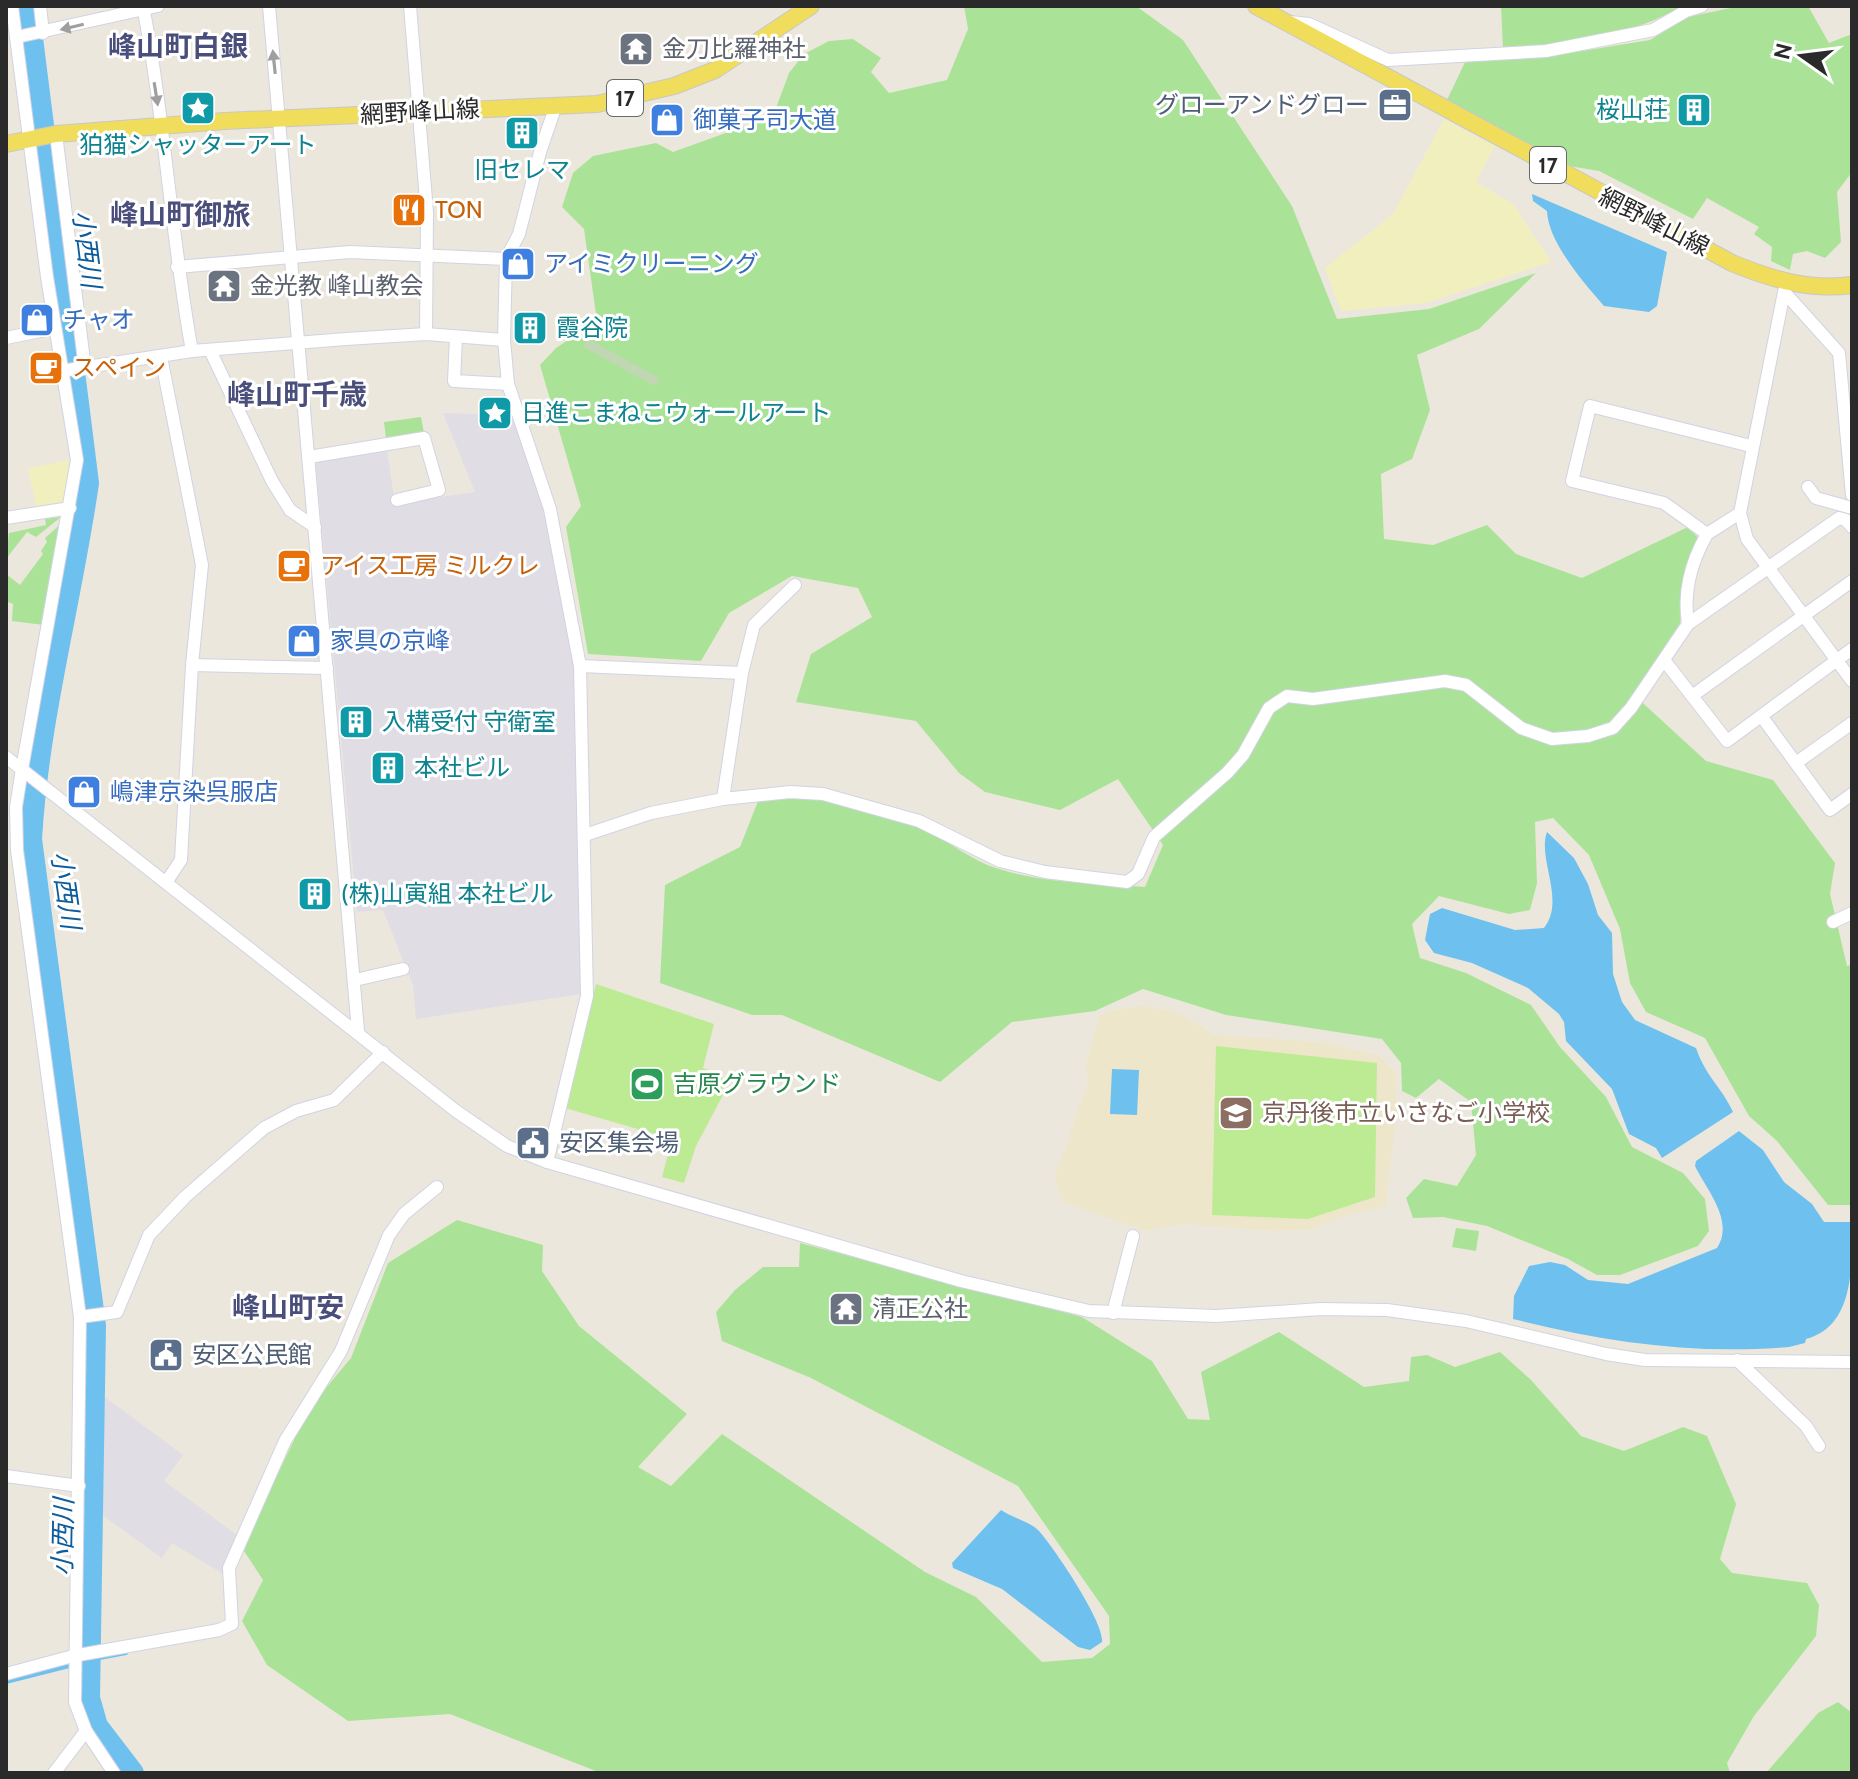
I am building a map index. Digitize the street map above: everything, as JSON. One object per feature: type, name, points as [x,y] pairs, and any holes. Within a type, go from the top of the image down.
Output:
[{"type":"main road","name":"網野峰山線","points":[[6,144],[43,136],[161,126],[597,104],[664,89],[715,70],[811,6]]},
{"type":"main road","name":"網野峰山線","points":[[1256,6],[1732,263],[1786,288],[1852,285]]},
{"type":"street","points":[[12,6],[72,276],[77,460],[22,769],[12,851],[80,1317],[79,1486],[73,1656],[75,1702],[86,1731],[114,1773]]},
{"type":"street","points":[[40,6],[42,34]]},
{"type":"street","points":[[16,35],[42,34],[158,6]]},
{"type":"street","points":[[269,6],[358,1031]]},
{"type":"street","points":[[410,6],[414,111],[427,255],[426,334]]},
{"type":"street","points":[[1286,22],[1309,24],[1388,60],[1546,51],[1641,33],[1702,6]]},
{"type":"street","points":[[143,8],[161,126],[177,267],[192,351]]},
{"type":"street","points":[[547,1162],[587,996],[580,666],[550,509],[508,384],[504,340],[506,259],[519,234],[555,108]]},
{"type":"street","points":[[43,136],[55,328],[74,370]]},
{"type":"street","points":[[177,267],[350,252],[506,259]]},
{"type":"street","points":[[50,277],[72,276]]},
{"type":"street","points":[[1786,288],[1839,353],[1849,435],[1852,495]]},
{"type":"street","points":[[1786,288],[1751,446],[1740,513],[1747,539],[1852,681]]},
{"type":"street","points":[[6,338],[55,328]]},
{"type":"street","points":[[74,370],[192,351],[426,334],[504,340]]},
{"type":"street","points":[[456,337],[454,381],[508,384]]},
{"type":"street","points":[[210,350],[272,481],[290,510],[315,527]]},
{"type":"street","points":[[161,357],[202,565],[192,665],[181,860],[167,881]]},
{"type":"street","points":[[1707,534],[1664,503],[1572,481],[1590,406],[1751,446]]},
{"type":"street","points":[[309,457],[424,438],[439,490],[397,500]]},
{"type":"street","points":[[1808,487],[1816,498],[1852,508]]},
{"type":"street","points":[[6,518],[70,508]]},
{"type":"street","points":[[1688,624],[1687,591],[1691,567],[1707,534],[1740,513]]},
{"type":"street","points":[[585,835],[651,813],[723,799],[790,792],[823,794],[919,821],[1000,861],[1045,872],[1127,882],[1138,874],[1154,837],[1227,773],[1243,755],[1269,708],[1287,696],[1313,699],[1445,681],[1466,685],[1521,728],[1552,739],[1588,736],[1613,728],[1688,624],[1839,518],[1852,527]]},
{"type":"street","points":[[1692,696],[1852,581]]},
{"type":"street","points":[[723,799],[742,673],[754,625],[795,585]]},
{"type":"street","points":[[1664,660],[1727,741],[1852,649]]},
{"type":"street","points":[[192,665],[327,668]]},
{"type":"street","points":[[580,666],[742,673]]},
{"type":"street","points":[[1762,717],[1830,810],[1852,794]]},
{"type":"street","points":[[1796,763],[1852,723]]},
{"type":"street","points":[[6,757],[507,1146],[547,1162],[961,1281],[1089,1311],[1216,1316],[1321,1309],[1387,1310],[1466,1321],[1606,1354],[1685,1363],[1737,1360],[1852,1362]]},
{"type":"street","points":[[1833,922],[1852,913]]},
{"type":"street","points":[[355,980],[403,969]]},
{"type":"street","points":[[80,1317],[117,1312],[149,1235],[231,1155],[264,1128],[296,1111],[334,1100],[383,1052]]},
{"type":"street","points":[[6,1674],[73,1656],[219,1630],[232,1624],[229,1568],[285,1441],[341,1351],[389,1235],[404,1214],[437,1187]]},
{"type":"street","points":[[1113,1313],[1133,1236]]},
{"type":"street","points":[[1737,1360],[1806,1426],[1819,1446]]},
{"type":"street","points":[[6,1476],[79,1486]]},
{"type":"street","points":[[54,1773],[86,1731]]},
{"type":"shaded area","points":[[443,413],[513,415],[546,508],[576,677],[581,994],[416,1019],[413,985],[383,910],[357,912],[316,465],[321,458],[387,450],[395,504],[475,492]]},
{"type":"shaded area","name":"京丹後市立いさなご小学校","points":[[1142,1006],[1178,1012],[1215,1035],[1320,1042],[1379,1055],[1396,1073],[1397,1106],[1386,1206],[1343,1216],[1311,1230],[1275,1231],[1183,1224],[1145,1231],[1062,1202],[1055,1177],[1088,1082],[1086,1065],[1099,1016],[1110,1010]]},
{"type":"shaded area","points":[[102,1395],[183,1455],[164,1481],[238,1536],[225,1575],[172,1543],[162,1558],[98,1512]]},
{"type":"green space","points":[[964,6],[1136,6],[1183,40],[1292,206],[1337,319],[1429,309],[1536,273],[1479,329],[1417,355],[1430,410],[1412,459],[1381,474],[1384,539],[1433,545],[1487,525],[1516,554],[1582,578],[1688,527],[1699,539],[1687,564],[1680,623],[1633,694],[1706,761],[1773,780],[1835,863],[1830,894],[1847,966],[1852,965],[1852,1205],[1828,1205],[1777,1141],[1749,1116],[1705,1038],[1646,1012],[1630,983],[1620,929],[1589,855],[1553,818],[1535,822],[1537,883],[1530,910],[1509,914],[1439,896],[1412,924],[1420,958],[1466,973],[1531,1005],[1560,1047],[1606,1097],[1632,1147],[1683,1173],[1705,1199],[1709,1231],[1698,1246],[1620,1275],[1597,1275],[1568,1259],[1487,1226],[1443,1217],[1413,1218],[1406,1198],[1424,1179],[1457,1186],[1476,1155],[1471,1102],[1439,1079],[1416,1098],[1402,1091],[1401,1063],[1382,1039],[1226,1015],[1143,989],[1095,1011],[1012,1022],[940,1082],[782,1015],[752,1015],[660,983],[665,885],[740,847],[758,801],[818,800],[881,812],[919,826],[989,865],[1053,880],[1145,887],[1163,845],[1118,779],[1060,810],[985,792],[959,773],[916,721],[796,702],[811,654],[872,617],[858,588],[792,576],[729,613],[701,661],[588,654],[566,527],[581,506],[540,365],[556,348],[597,321],[584,229],[562,207],[573,173],[593,156],[656,143],[673,152],[773,116],[789,73],[804,54],[829,41],[853,39],[881,58],[871,72],[889,93],[947,80],[968,29]]},
{"type":"green space","points":[[1501,6],[1682,6],[1618,32],[1503,49]]},
{"type":"green space","points":[[1740,6],[1808,6],[1829,43],[1852,34],[1852,172],[1837,192],[1841,242],[1825,258],[1807,251],[1793,254],[1790,270],[1771,261],[1772,247],[1754,234],[1759,227],[1707,198],[1693,219],[1599,171],[1569,166],[1447,100],[1466,60],[1551,56],[1650,40],[1688,17]]},
{"type":"green space","points":[[587,338],[659,378],[655,386],[583,347]]},
{"type":"green space","points":[[82,375],[92,447],[93,484],[63,657],[91,483],[91,447]]},
{"type":"green space","points":[[421,417],[424,433],[386,438],[384,422]]},
{"type":"green space","points":[[61,517],[36,537],[27,532],[6,559],[9,533],[46,525],[45,519]]},
{"type":"green space","points":[[63,522],[44,625],[12,621],[13,604],[8,602],[6,574],[20,585],[43,554],[41,551],[47,542],[45,538]]},
{"type":"green space","name":"吉原グラウンド","points":[[596,984],[714,1024],[703,1068],[722,1074],[723,1095],[696,1146],[684,1183],[662,1177],[672,1139],[565,1108]]},
{"type":"green space","points":[[1216,1046],[1377,1063],[1375,1197],[1308,1219],[1212,1215]]},
{"type":"green space","points":[[457,1220],[543,1245],[542,1271],[579,1326],[687,1414],[638,1467],[671,1486],[722,1434],[925,1572],[976,1597],[1042,1662],[1092,1658],[1110,1644],[1109,1616],[1018,1486],[811,1378],[722,1341],[716,1312],[735,1290],[763,1267],[799,1267],[800,1243],[1082,1317],[1152,1361],[1188,1419],[1210,1420],[1201,1372],[1279,1332],[1364,1387],[1409,1381],[1411,1357],[1427,1355],[1455,1367],[1500,1352],[1531,1380],[1581,1436],[1624,1451],[1683,1427],[1707,1436],[1736,1504],[1720,1559],[1732,1573],[1807,1583],[1819,1605],[1816,1636],[1754,1716],[1727,1763],[1730,1773],[601,1773],[450,1714],[348,1721],[267,1665],[242,1621],[263,1580],[242,1548],[310,1407],[351,1358],[388,1263]]},
{"type":"green space","points":[[1456,1228],[1479,1231],[1476,1251],[1452,1247]]},
{"type":"green space","points":[[1838,1702],[1852,1713],[1852,1773],[1766,1773],[1818,1713]]},
{"type":"sand","points":[[1444,119],[1495,146],[1476,182],[1514,205],[1551,262],[1426,303],[1341,311],[1325,268],[1393,214]]},
{"type":"sand","points":[[70,460],[65,503],[36,507],[28,468]]},
{"type":"water","points":[[25,6],[33,6],[41,76],[34,78]]},
{"type":"water","points":[[1532,194],[1667,252],[1657,306],[1649,312],[1604,306],[1568,262],[1554,236],[1547,211],[1533,201]]},
{"type":"water","points":[[1547,832],[1574,858],[1588,884],[1598,915],[1612,933],[1613,974],[1622,1002],[1635,1020],[1696,1048],[1704,1067],[1733,1112],[1662,1158],[1656,1148],[1629,1134],[1612,1089],[1566,1041],[1564,1022],[1559,1014],[1528,988],[1472,963],[1434,953],[1425,940],[1430,914],[1442,908],[1515,930],[1544,928],[1552,905],[1545,854]]},
{"type":"water","points":[[1112,1069],[1139,1070],[1137,1115],[1110,1114]]},
{"type":"water","points":[[1739,1131],[1763,1150],[1784,1182],[1812,1204],[1824,1222],[1852,1222],[1852,1257],[1847,1292],[1834,1321],[1822,1332],[1806,1339],[1805,1343],[1789,1347],[1684,1348],[1616,1340],[1513,1319],[1514,1296],[1529,1266],[1550,1262],[1565,1265],[1588,1280],[1628,1284],[1717,1248],[1722,1238],[1721,1216],[1695,1166],[1696,1161]]},
{"type":"water","points":[[1001,1510],[1035,1527],[1045,1539],[1087,1602],[1101,1632],[1102,1642],[1090,1650],[1078,1647],[1002,1589],[953,1568],[952,1563]]},
{"type":"waterway","name":"小西川","points":[[28,6],[88,483],[40,749],[31,839],[95,1326],[89,1698],[97,1726],[133,1773]]},
{"type":"waterway","points":[[89,1660],[126,1653]]},
{"type":"waterway","points":[[6,1682],[89,1661]]},
{"type":"place","name":"金刀比羅神社","points":[[636,49]]},
{"type":"place","name":"グローアンドグロー","points":[[1395,105]]},
{"type":"place","name":"狛猫シャッターアート","points":[[198,108]]},
{"type":"place","name":"桜山荘","points":[[1694,110]]},
{"type":"place","name":"御菓子司大道","points":[[667,120]]},
{"type":"place","name":"旧セレマ","points":[[522,133]]},
{"type":"place","name":"TON","points":[[409,210]]},
{"type":"place","name":"アイミクリーニング","points":[[518,264]]},
{"type":"place","name":"金光教 峰山教会","points":[[224,286]]},
{"type":"place","name":"チャオ","points":[[37,320]]},
{"type":"place","name":"霞谷院","points":[[530,328]]},
{"type":"place","name":"スペイン","points":[[46,368]]},
{"type":"place","name":"日進こまねこウォールアート","points":[[495,413]]},
{"type":"place","name":"アイス工房 ミルクレ","points":[[294,566]]},
{"type":"place","name":"家具の京峰","points":[[304,641]]},
{"type":"place","name":"入構受付 守衛室","points":[[356,722]]},
{"type":"place","name":"本社ビル","points":[[388,768]]},
{"type":"place","name":"嶋津京染呉服店","points":[[84,792]]},
{"type":"place","name":"(株)山寅組 本社ビル","points":[[315,894]]},
{"type":"place","name":"吉原グラウンド","points":[[647,1084]]},
{"type":"place","name":"京丹後市立いさなご小学校","points":[[1236,1113]]},
{"type":"place","name":"安区集会場","points":[[533,1143]]},
{"type":"place","name":"清正公社","points":[[846,1309]]},
{"type":"place","name":"安区公民館","points":[[166,1355]]},
{"type":"district","name":"峰山町白銀","points":[[178,46]]},
{"type":"district","name":"峰山町御旅","points":[[180,214]]},
{"type":"district","name":"峰山町千歳","points":[[297,394]]},
{"type":"district","name":"峰山町安","points":[[288,1307]]}]
